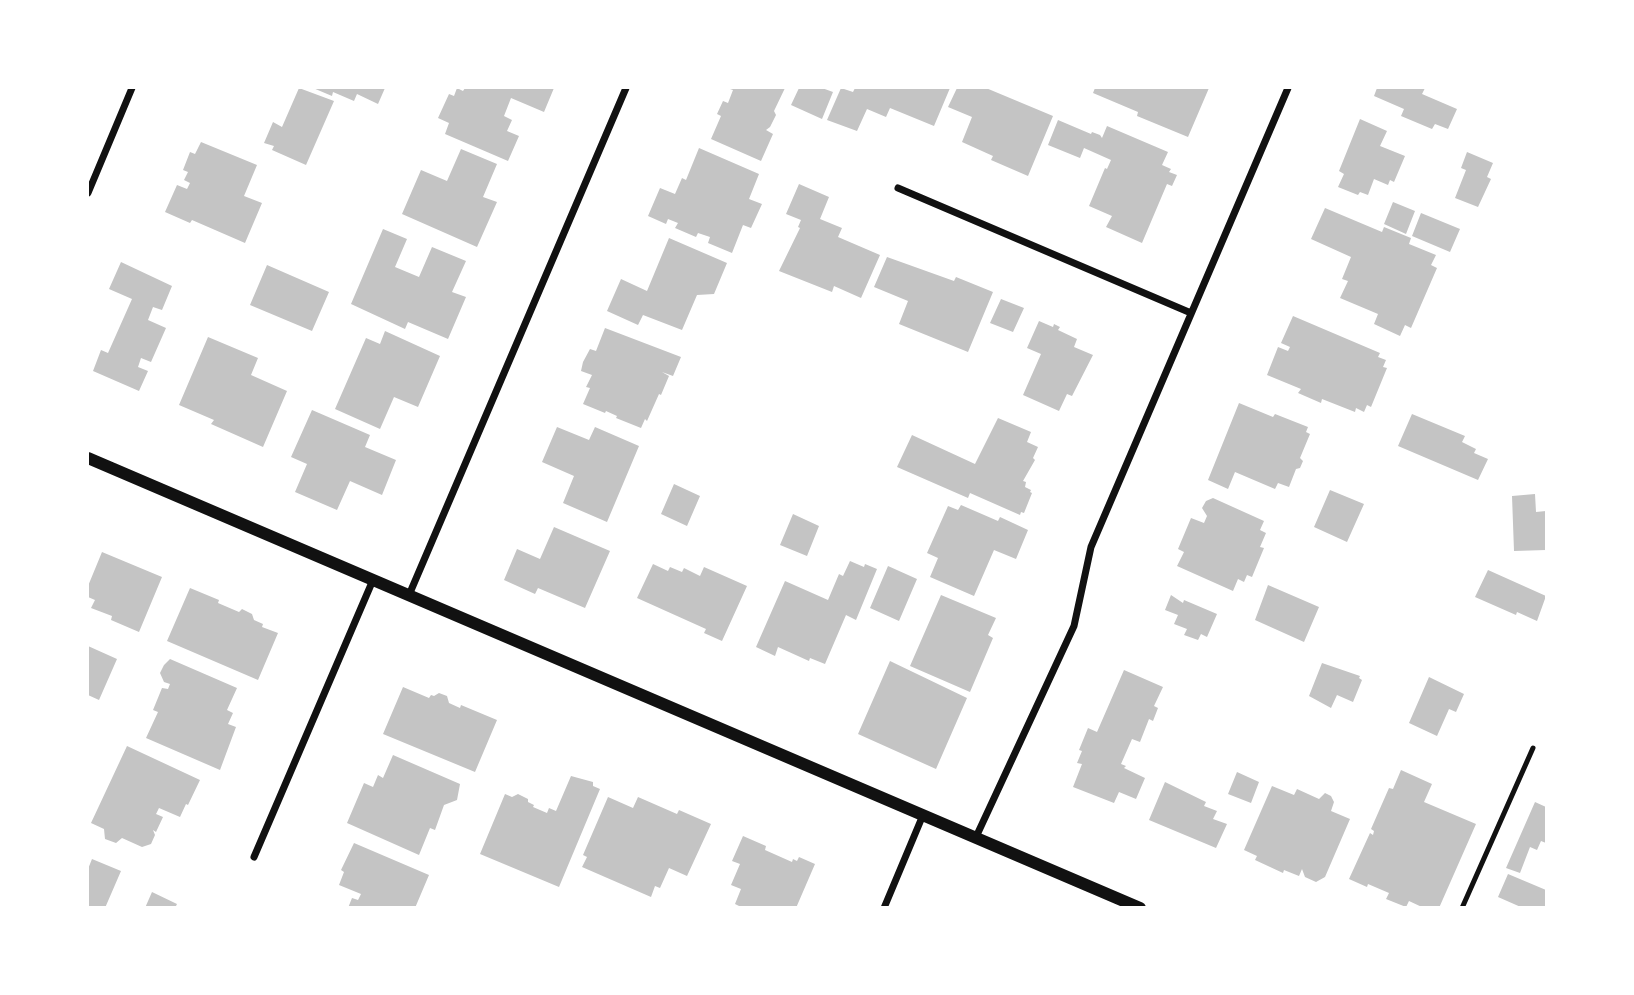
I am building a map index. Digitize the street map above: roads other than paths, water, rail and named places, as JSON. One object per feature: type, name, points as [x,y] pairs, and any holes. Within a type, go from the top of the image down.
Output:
[{"type":"street","points":[[88,193],[132,88]]},
{"type":"street","points":[[409,595],[626,88]]},
{"type":"street","points":[[976,837],[1074,626],[1091,547],[1288,88]]},
{"type":"street","points":[[898,187],[1191,313]]},
{"type":"street","points":[[88,458],[1140,908]]},
{"type":"street","points":[[254,857],[373,580]]},
{"type":"street","points":[[884,908],[923,815]]},
{"type":"lane","points":[[1462,908],[1533,748]]}]
